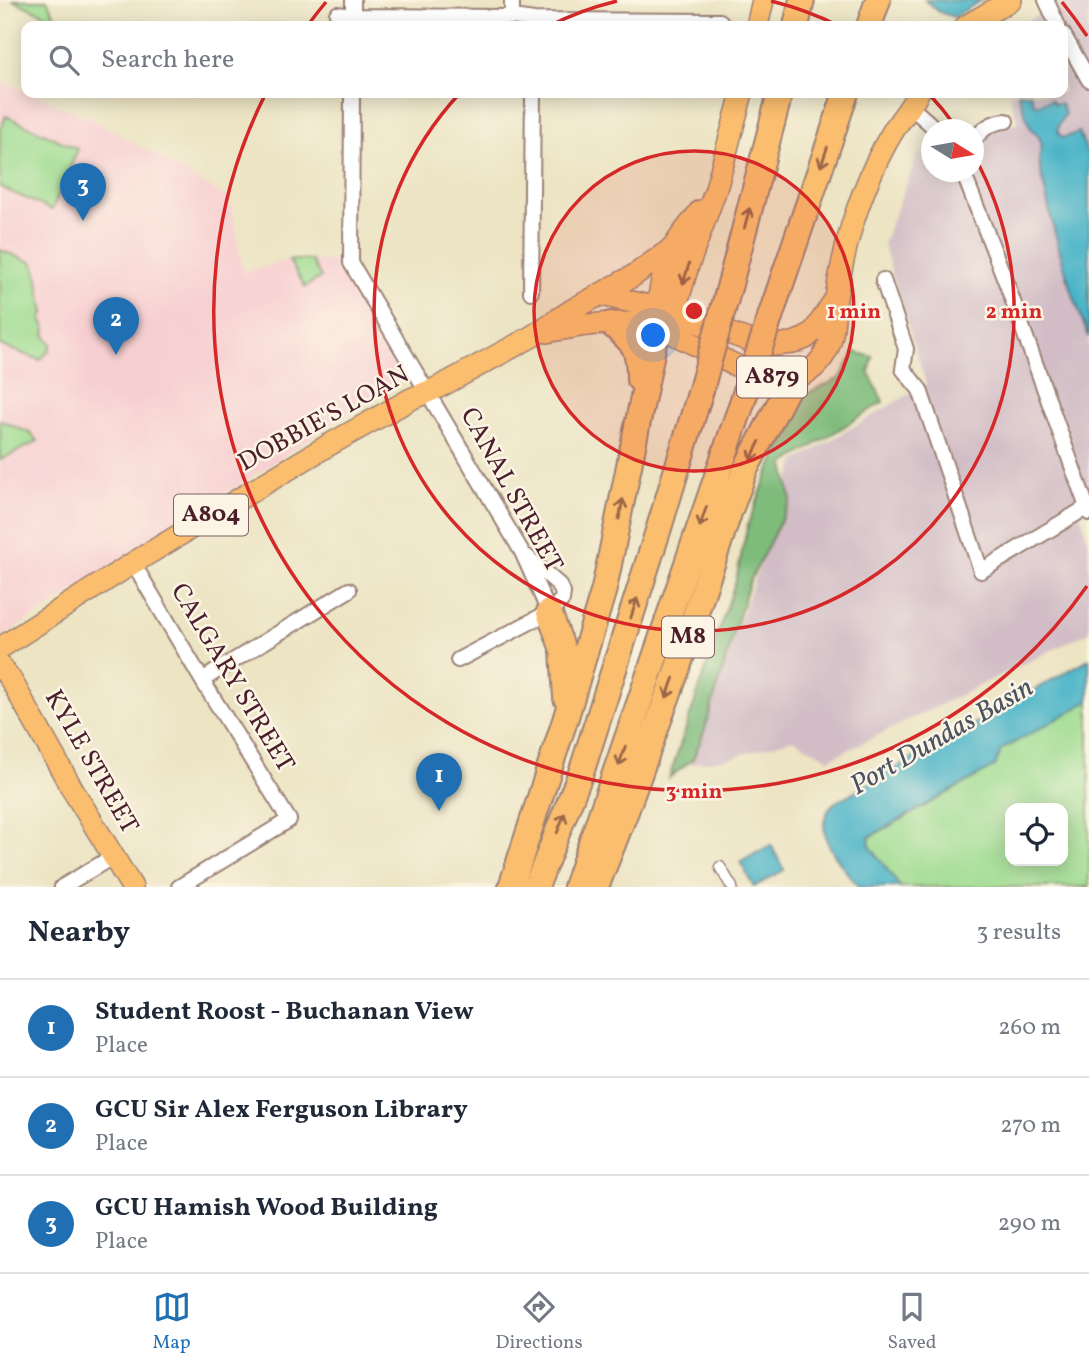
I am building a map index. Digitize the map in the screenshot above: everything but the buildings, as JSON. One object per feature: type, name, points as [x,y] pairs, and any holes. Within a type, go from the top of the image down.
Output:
[{"type":"highway","points":[[797,21],[802,0]]},
{"type":"highway","points":[[871,21],[878,0]]},
{"type":"highway","name":"M8","points":[[536,887],[582,770],[658,531],[701,390],[779,98]]},
{"type":"highway","name":"M8","points":[[576,887],[844,98]]},
{"type":"highway","points":[[511,887],[589,645],[606,578],[640,408],[663,320]]},
{"type":"highway","points":[[611,324],[637,351],[640,408]]},
{"type":"highway","name":"M8","points":[[596,887],[676,673],[730,510],[787,384]]},
{"type":"highway","points":[[549,612],[563,650],[566,717]]},
{"type":"main road","points":[[758,21],[763,0]]},
{"type":"main road","points":[[975,21],[1011,0]]},
{"type":"main road","name":"DOBBIE'S LOAN","points":[[663,320],[688,266],[716,189],[741,98]]},
{"type":"main road","name":"A879","points":[[602,295],[663,320],[758,374],[787,384],[808,370],[826,353],[832,339],[846,244],[861,198],[883,150],[915,100]]},
{"type":"main road","name":"DOBBIE'S LOAN","points":[[663,320],[663,278],[674,247],[716,189]]},
{"type":"main road","name":"DOBBIE'S LOAN","points":[[0,648],[133,562],[339,439],[536,334],[572,310],[634,276],[674,247]]},
{"type":"main road","name":"A879","points":[[663,320],[765,346],[793,343],[806,338],[815,330],[836,299]]},
{"type":"main road","name":"DOBBIE'S LOAN","points":[[536,334],[583,325],[641,325],[663,320]]},
{"type":"main road","points":[[765,346],[780,354],[787,369],[787,384]]},
{"type":"main road","name":"KYLE STREET","points":[[0,666],[11,680],[74,792],[132,887]]},
{"type":"street","points":[[353,0],[353,21]]},
{"type":"street","points":[[512,0],[512,17]]},
{"type":"street","points":[[1046,0],[1056,21]]},
{"type":"street","points":[[337,14],[353,21],[512,17],[527,21]]},
{"type":"street","points":[[1068,43],[1089,80]]},
{"type":"street","name":"CANAL STREET","points":[[352,98],[351,263],[522,552],[549,612]]},
{"type":"street","points":[[531,292],[533,98]]},
{"type":"street","points":[[915,100],[929,119]]},
{"type":"street","points":[[984,129],[991,124],[1006,121]]},
{"type":"street","points":[[883,280],[906,349],[904,369],[920,390],[981,571],[1088,509],[967,182]]},
{"type":"street","points":[[458,660],[549,612],[562,600],[563,593],[558,584],[522,552]]},
{"type":"street","name":"CALGARY STREET","points":[[133,562],[289,820],[179,887]]},
{"type":"street","points":[[202,680],[349,590]]},
{"type":"street","points":[[62,887],[114,856]]},
{"type":"street","points":[[720,867],[732,887]]},
{"type":"shaded area","points":[[1069,0],[1089,0],[1089,497],[1077,502],[1089,544],[1089,632],[829,759],[793,739],[730,758],[690,764],[796,461],[926,384],[883,244],[918,154],[921,153],[921,182],[984,182],[984,134],[1018,122],[1011,98],[1068,98],[1068,21],[1027,21]]},
{"type":"shaded area","points":[[5,83],[21,90],[21,98],[41,98],[94,120],[230,199],[243,272],[289,260],[336,261],[402,375],[275,462],[0,638],[0,84]]},
{"type":"green space","points":[[12,0],[47,0],[57,20]]},
{"type":"green space","points":[[6,116],[78,149],[52,210],[0,187],[0,130]]},
{"type":"green space","points":[[0,250],[32,262],[36,269],[44,313],[41,319],[46,329],[45,336],[51,344],[49,351],[40,360],[0,345]]},
{"type":"green space","points":[[289,260],[311,260],[321,277],[305,287]]},
{"type":"green space","points":[[855,352],[873,357],[869,373],[883,402],[784,464],[791,500],[749,583],[704,732],[693,759],[669,778],[736,580],[748,524],[768,474],[805,395],[840,378]]},
{"type":"green space","points":[[0,420],[30,433],[38,441],[0,460]]},
{"type":"green space","points":[[1089,701],[1089,887],[900,887],[870,846],[869,838],[995,766],[1001,750]]},
{"type":"water","points":[[925,0],[982,0],[954,17],[939,12]]},
{"type":"water","points":[[1020,98],[1032,98],[1035,105],[1051,100],[1055,104],[1061,103],[1065,114],[1059,124],[1058,133],[1063,138],[1079,132],[1089,158],[1089,337],[1073,295],[1055,232],[1040,167],[1042,145],[1030,127]]},
{"type":"water","points":[[1089,659],[1089,701],[1001,750],[995,766],[869,837],[870,846],[900,887],[858,887],[836,857],[825,836],[827,814],[834,803]]},
{"type":"water","points":[[771,845],[784,870],[754,887],[740,862]]},
{"type":"place","name":"GCU Hamish Wood Building","points":[[83,221]]},
{"type":"place","name":"GCU Sir Alex Ferguson Library","points":[[116,355]]},
{"type":"place","name":"Student Roost - Buchanan View","points":[[439,811]]},
{"type":"water label","name":"Port Dundas Basin","points":[[942,737]]}]
